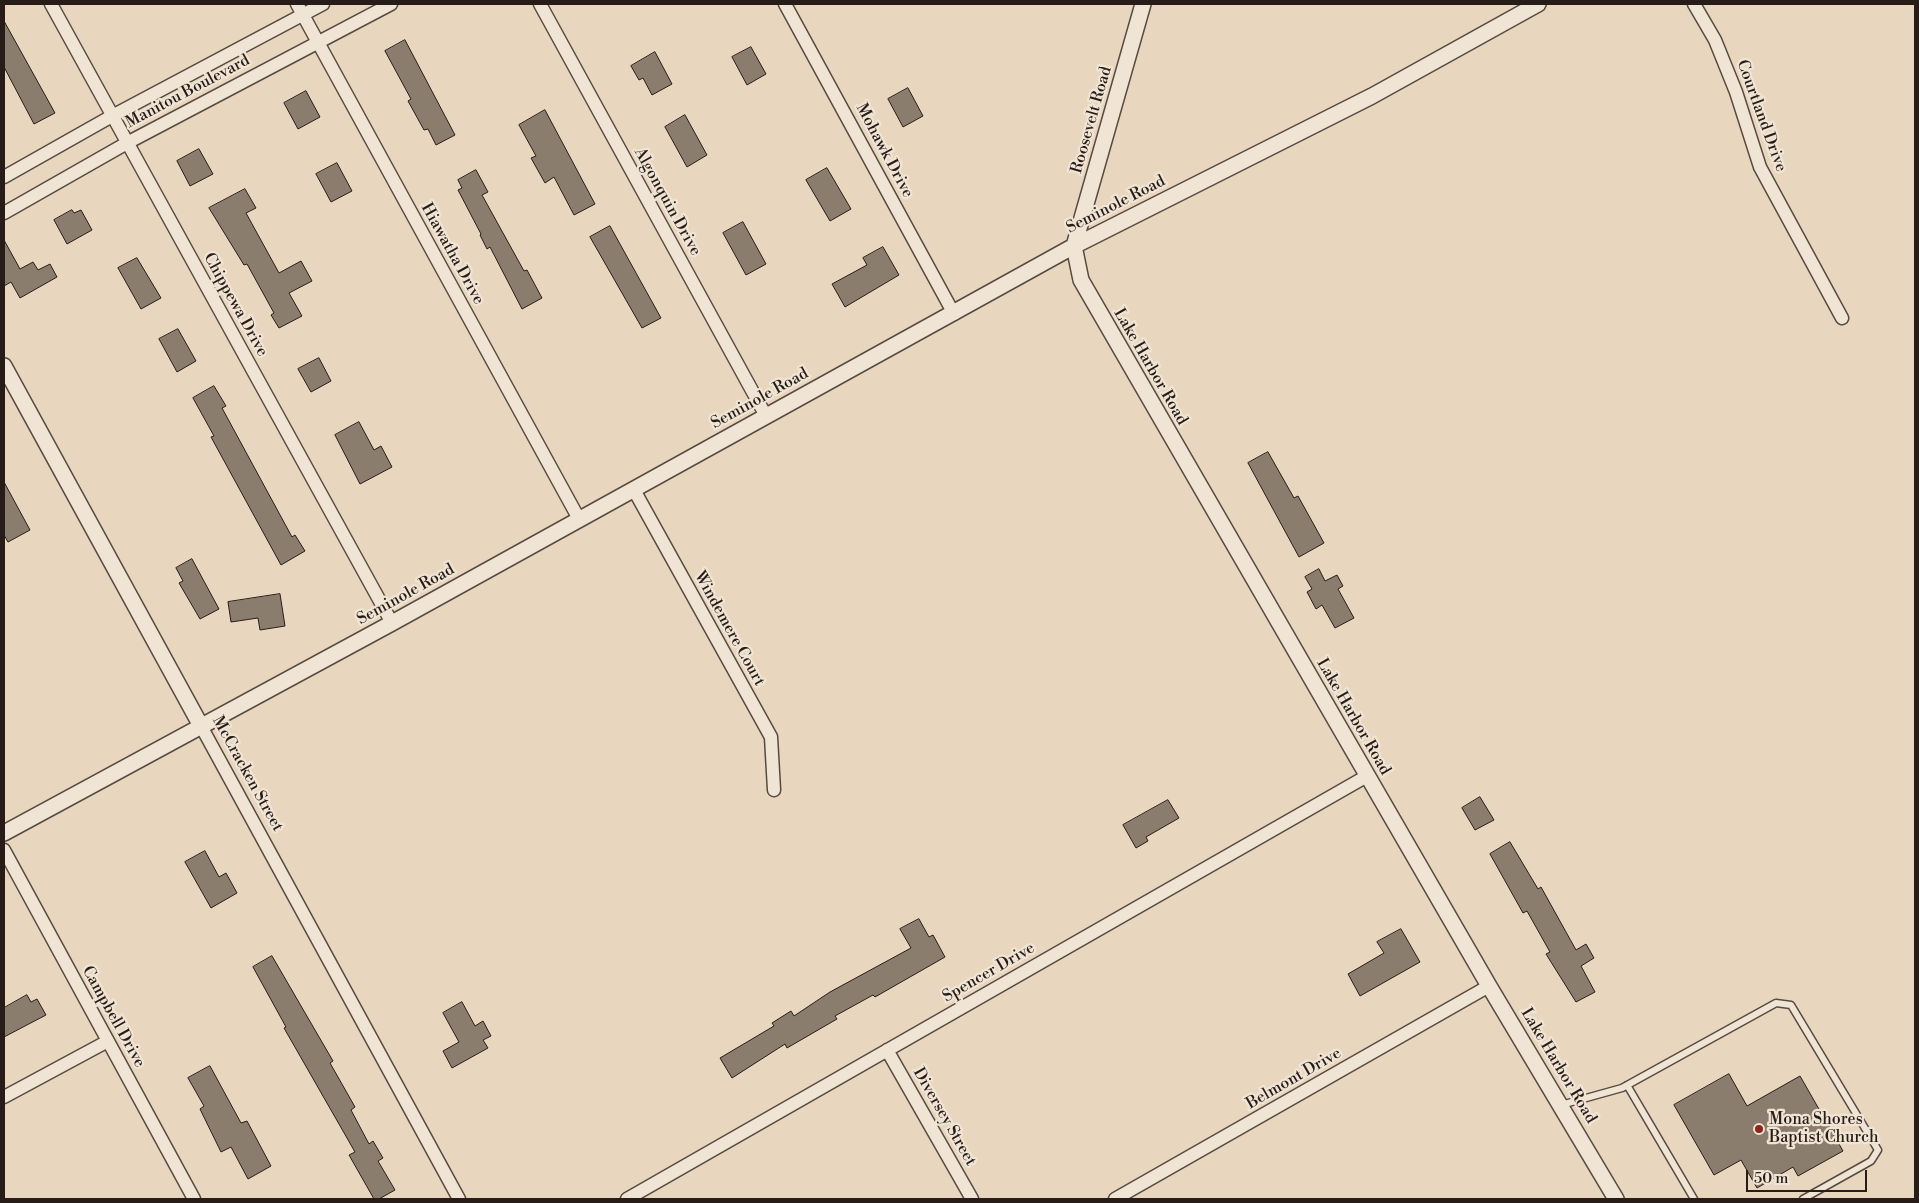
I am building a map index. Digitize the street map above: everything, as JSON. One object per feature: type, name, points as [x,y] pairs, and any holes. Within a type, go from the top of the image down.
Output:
[{"type":"street","name":"Chippewa Drive","points":[[51,4],[392,623]]},
{"type":"street","name":"Manitou Boulevard","points":[[4,177],[300,9],[323,4]]},
{"type":"street","name":"Manitou Boulevard","points":[[4,213],[128,143],[391,4]]},
{"type":"street","name":"Algonquin Drive","points":[[540,4],[766,416]]},
{"type":"street","name":"Mohawk Drive","points":[[785,4],[954,314]]},
{"type":"street","name":"Roosevelt Road","points":[[1074,246],[1143,4]]},
{"type":"street","name":"Seminole Road","points":[[4,833],[392,623],[1074,246],[1372,96],[1538,4]]},
{"type":"street","name":"Courtland Drive","points":[[1694,4],[1715,40],[1736,92],[1760,167],[1842,318]]},
{"type":"street","name":"Hiawatha Drive","points":[[300,9],[579,519]]},
{"type":"street","name":"Lake Harbor Road","points":[[1074,246],[1081,280],[1366,776],[1616,1199]]},
{"type":"street","name":"McCracken Street","points":[[4,366],[459,1199]]},
{"type":"street","name":"Windemere Court","points":[[634,490],[771,737],[774,790]]},
{"type":"street","name":"Spencer Drive","points":[[627,1199],[1366,776]]},
{"type":"street","name":"Campbell Drive","points":[[4,850],[194,1199]]},
{"type":"street","name":"Belmont Drive","points":[[1115,1199],[1489,986]]},
{"type":"street","points":[[4,1097],[108,1041]]},
{"type":"street","name":"Diversey Street","points":[[887,1050],[972,1199]]},
{"type":"lane","points":[[1561,1105],[1627,1085],[1776,1003],[1791,1005],[1878,1150],[1872,1161],[1803,1199]]},
{"type":"lane","points":[[1627,1085],[1694,1199]]},
{"type":"building","points":[[4,21],[55,113],[34,124],[4,67]]},
{"type":"building","points":[[405,40],[455,135],[436,145],[428,129],[424,130],[408,101],[411,99],[385,51]]},
{"type":"building","points":[[751,47],[766,74],[747,85],[732,57]]},
{"type":"building","points":[[655,52],[672,84],[652,95],[643,78],[639,80],[631,66]]},
{"type":"building","points":[[908,88],[923,116],[903,127],[888,99]]},
{"type":"building","points":[[306,91],[320,117],[298,129],[284,103]]},
{"type":"building","points":[[545,110],[595,204],[574,215],[554,177],[545,183],[531,158],[536,156],[519,125]]},
{"type":"building","points":[[685,115],[707,155],[687,167],[665,127]]},
{"type":"building","points":[[199,149],[213,174],[190,186],[177,161]]},
{"type":"building","points":[[337,163],[352,191],[331,202],[316,174]]},
{"type":"building","points":[[827,168],[851,209],[830,221],[806,180]]},
{"type":"building","points":[[476,170],[488,192],[482,195],[524,271],[527,270],[542,298],[522,309],[490,247],[487,249],[458,190],[462,188],[458,180]]},
{"type":"building","points":[[245,189],[256,208],[246,213],[279,273],[301,261],[312,281],[289,293],[302,316],[279,328],[271,315],[274,313],[247,264],[244,265],[209,208]]},
{"type":"building","points":[[72,210],[74,213],[81,210],[92,230],[67,244],[54,220]]},
{"type":"building","points":[[743,222],[766,264],[746,275],[723,233]]},
{"type":"building","points":[[610,226],[661,318],[642,328],[590,237]]},
{"type":"building","points":[[4,240],[20,269],[33,262],[38,270],[50,264],[57,277],[20,298],[11,282],[4,286]]},
{"type":"building","points":[[883,247],[899,275],[845,307],[832,284],[867,265],[863,258]]},
{"type":"building","points":[[137,258],[161,298],[141,309],[118,268]]},
{"type":"building","points":[[178,329],[196,361],[177,372],[159,339]]},
{"type":"building","points":[[319,358],[331,381],[311,392],[298,369]]},
{"type":"building","points":[[214,386],[226,406],[222,408],[292,537],[295,535],[305,551],[281,565],[211,437],[214,436],[193,398]]},
{"type":"building","points":[[359,422],[374,450],[381,446],[392,467],[360,484],[335,435]]},
{"type":"building","points":[[1268,452],[1294,498],[1298,496],[1324,543],[1299,557],[1248,463]]},
{"type":"building","points":[[4,482],[30,530],[8,542],[4,535]]},
{"type":"building","points":[[192,559],[219,609],[200,619],[179,583],[183,581],[176,568]]},
{"type":"building","points":[[1319,569],[1325,581],[1337,575],[1343,586],[1338,589],[1354,618],[1335,628],[1322,605],[1316,609],[1307,592],[1312,589],[1305,577]]},
{"type":"building","points":[[280,594],[285,626],[260,630],[258,618],[231,622],[228,602]]},
{"type":"building","points":[[1480,797],[1494,820],[1475,830],[1462,808]]},
{"type":"building","points":[[1168,800],[1179,818],[1146,837],[1148,841],[1136,848],[1123,825]]},
{"type":"building","points":[[1510,842],[1538,889],[1541,887],[1576,950],[1586,944],[1594,958],[1581,966],[1595,992],[1576,1002],[1546,954],[1550,952],[1527,911],[1523,913],[1490,854]]},
{"type":"building","points":[[205,851],[219,877],[226,873],[237,893],[211,908],[185,862]]},
{"type":"building","points":[[919,919],[929,937],[933,935],[945,957],[875,997],[873,995],[835,1016],[837,1019],[787,1048],[785,1044],[732,1078],[720,1058],[774,1026],[772,1023],[791,1011],[794,1016],[830,992],[911,948],[900,929]]},
{"type":"building","points":[[1401,929],[1420,962],[1360,996],[1348,974],[1384,953],[1377,942]]},
{"type":"building","points":[[272,956],[333,1061],[330,1063],[355,1107],[351,1110],[369,1144],[373,1141],[383,1158],[378,1161],[395,1190],[379,1199],[374,1199],[349,1155],[355,1152],[284,1028],[286,1027],[253,967]]},
{"type":"building","points":[[27,995],[31,1002],[37,999],[46,1015],[4,1037],[4,1008]]},
{"type":"building","points":[[462,1002],[475,1026],[483,1021],[491,1036],[483,1040],[488,1048],[452,1068],[443,1051],[459,1042],[443,1013]]},
{"type":"building","points":[[210,1066],[241,1123],[247,1121],[271,1166],[248,1179],[231,1147],[221,1152],[200,1109],[204,1106],[188,1078]]},
{"type":"building","name":"Mona Shores Baptist Church","points":[[1729,1074],[1747,1106],[1800,1076],[1843,1151],[1798,1176],[1793,1167],[1757,1188],[1741,1160],[1714,1175],[1674,1105]]},
{"type":"place","name":"Mona Shores Baptist Church","points":[[1759,1129]]}]
